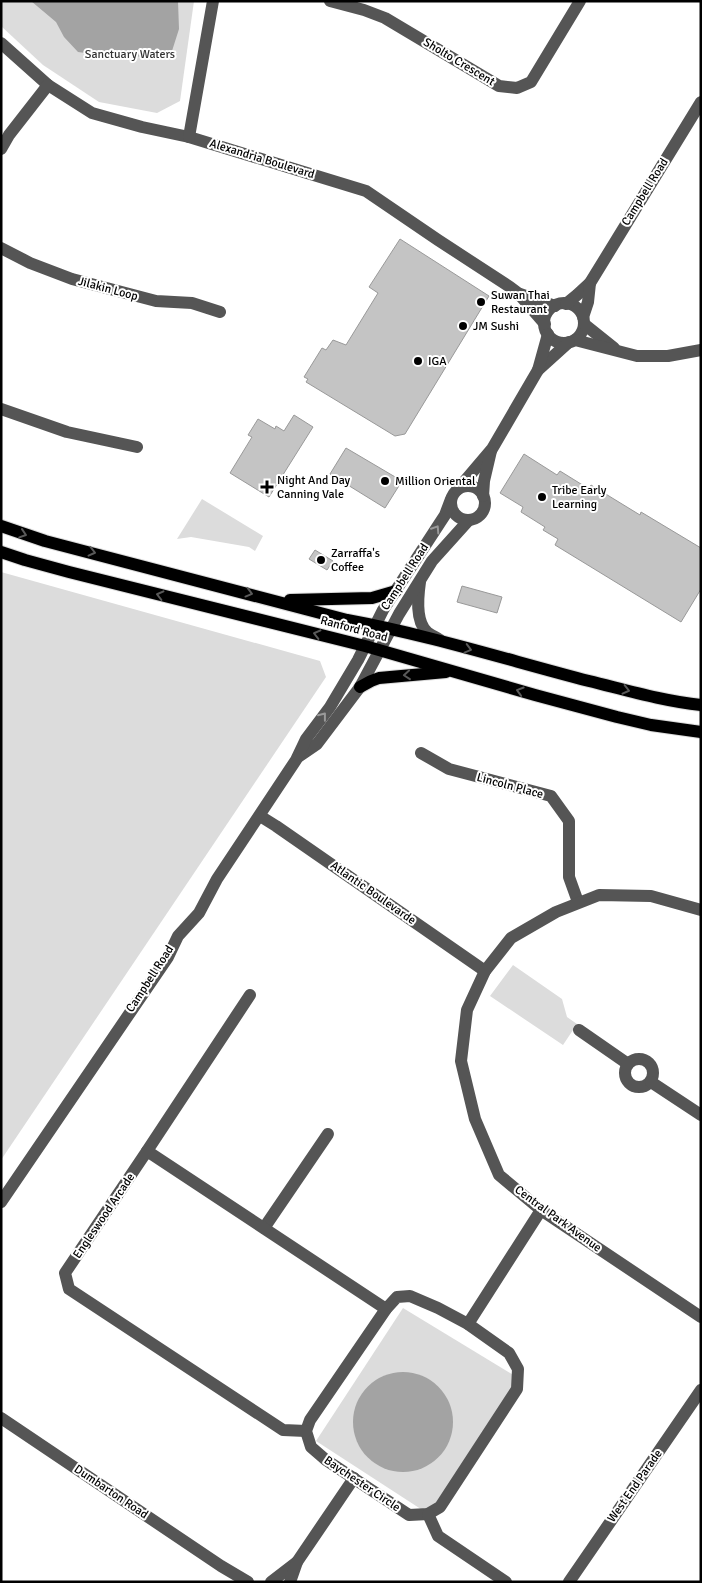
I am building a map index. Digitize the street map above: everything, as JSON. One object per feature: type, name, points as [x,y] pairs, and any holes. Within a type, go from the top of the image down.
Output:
[{"type":"main road","name":"Ranford Road","points":[[1,526],[44,541],[347,620],[391,628],[646,695],[701,705]]},
{"type":"main road","name":"Ranford Road","points":[[1,552],[69,572],[380,650],[617,717],[651,725],[701,732]]},
{"type":"main road","points":[[275,600],[372,598],[396,592]]},
{"type":"main road","points":[[360,687],[379,678],[456,671]]},
{"type":"street","points":[[189,137],[213,1]]},
{"type":"street","name":"Sholto Crescent","points":[[330,1],[385,18],[499,86],[517,88],[530,82],[580,1]]},
{"type":"street","name":"Alexandria Boulevard","points":[[1,42],[48,85],[92,113],[142,127],[189,137],[366,191],[518,293],[560,305]]},
{"type":"street","points":[[1,149],[9,135],[48,85]]},
{"type":"street","name":"Campbell Road","points":[[1,1202],[168,957],[178,936],[199,913],[217,879],[298,757],[306,739],[330,707],[358,660],[375,625],[445,515],[454,494],[492,449],[538,370],[548,313],[578,295],[590,283],[701,102]]},
{"type":"street","name":"Jilakin Loop","points":[[1,248],[30,263],[72,279],[156,301],[192,303],[220,312]]},
{"type":"street","name":"Campbell Road","points":[[538,370],[580,336],[588,302],[590,283]]},
{"type":"street","name":"Alexandria Boulevard","points":[[518,293],[546,329]]},
{"type":"street","points":[[560,305],[576,307],[584,320],[618,351]]},
{"type":"street","points":[[546,329],[556,341],[572,341],[637,356],[668,356],[701,350]]},
{"type":"street","points":[[1,409],[67,432],[137,447]]},
{"type":"street","name":"Campbell Road","points":[[484,496],[484,481],[492,449]]},
{"type":"street","points":[[464,486],[475,487],[484,496],[485,502],[482,512],[474,519],[468,520],[456,516],[450,506],[454,494],[464,486]]},
{"type":"street","name":"Campbell Road","points":[[298,757],[317,744],[360,687],[391,628],[421,578],[432,561],[468,520]]},
{"type":"street","name":"Campbell Road","points":[[421,578],[418,611],[423,626],[427,632],[447,644]]},
{"type":"street","name":"Lincoln Place","points":[[421,754],[449,770],[551,796],[569,820],[569,877],[578,902]]},
{"type":"street","name":"Atlantic Boulevarde","points":[[260,816],[485,971]]},
{"type":"street","name":"Central Park Avenue","points":[[701,910],[651,896],[599,896],[578,902],[556,912],[511,938],[485,971],[467,1010],[461,1061],[475,1119],[499,1175],[541,1210],[701,1317]]},
{"type":"street","name":"Engleswood Arcade","points":[[250,995],[66,1273],[69,1289],[283,1430],[306,1431]]},
{"type":"street","points":[[579,1030],[628,1064]]},
{"type":"street","points":[[636,1059],[646,1060],[653,1067],[654,1072],[651,1082],[638,1088],[629,1083],[625,1074],[628,1064],[636,1059]]},
{"type":"street","points":[[651,1082],[701,1115]]},
{"type":"street","points":[[264,1228],[328,1134]]},
{"type":"street","points":[[147,1151],[386,1309]]},
{"type":"street","points":[[468,1324],[541,1210]]},
{"type":"street","points":[[306,1431],[310,1420],[386,1309],[397,1297],[410,1296],[438,1308],[468,1324],[509,1353],[518,1369],[517,1389],[440,1506],[428,1514],[438,1536],[506,1582]]},
{"type":"street","name":"West End Parade","points":[[569,1582],[701,1390]]},
{"type":"street","name":"Dumbarton Road","points":[[1,1418],[220,1566],[248,1582]]},
{"type":"street","name":"Baychester Circle","points":[[306,1431],[311,1447],[326,1460],[409,1515],[428,1514]]},
{"type":"street","points":[[290,1582],[297,1562],[354,1478]]},
{"type":"street","points":[[272,1582],[297,1562]]},
{"type":"street","name":"Dumbarton Road","points":[[220,1566],[232,1582]]},
{"type":"green space","name":"Sanctuary Waters","points":[[1,1],[194,1],[180,101],[157,113],[99,102],[43,65],[1,26]]},
{"type":"green space","points":[[202,499],[263,536],[255,551],[249,547],[191,537],[177,539]]},
{"type":"green space","points":[[1,572],[320,661],[326,677],[1,1160]]},
{"type":"green space","points":[[513,965],[562,999],[567,1017],[577,1024],[563,1045],[490,996]]},
{"type":"green space","points":[[403,1308],[520,1379],[430,1515],[316,1441]]},
{"type":"shaded area","points":[[31,1],[178,1],[179,29],[172,51],[151,57],[99,55],[78,52],[64,37],[56,22]]},
{"type":"shaded area","points":[[403,1372],[413,1373],[431,1380],[445,1394],[452,1412],[452,1432],[445,1450],[431,1464],[413,1471],[403,1472],[393,1471],[375,1464],[361,1450],[354,1432],[353,1422],[354,1412],[361,1394],[375,1380],[393,1373]]},
{"type":"building","points":[[400,239],[489,296],[405,434],[395,436],[306,382],[308,379],[304,377],[322,348],[326,350],[333,340],[346,345],[378,293],[369,287]]},
{"type":"building","points":[[294,415],[313,427],[269,497],[230,473],[252,437],[248,435],[258,419],[275,429],[276,426],[284,431]]},
{"type":"building","points":[[346,448],[402,481],[385,508],[330,474]]},
{"type":"building","points":[[524,454],[557,475],[560,471],[589,489],[591,485],[640,515],[641,512],[701,548],[701,589],[681,622],[555,545],[558,539],[543,530],[545,527],[521,512],[523,507],[500,493]]},
{"type":"building","name":"Zarraffa's Coffee","points":[[315,550],[333,561],[327,570],[309,559]]},
{"type":"building","points":[[462,586],[502,597],[497,613],[457,602]]},
{"type":"place","name":"Suwan Thai Restaurant","points":[[481,302]]},
{"type":"place","name":"JM Sushi","points":[[463,326]]},
{"type":"place","name":"IGA","points":[[418,361]]},
{"type":"place","name":"Million Oriental","points":[[385,481]]},
{"type":"place","name":"Night And Day Canning Vale","points":[[267,487]]},
{"type":"place","name":"Tribe Early Learning","points":[[542,497]]},
{"type":"place","name":"Zarraffa's Coffee","points":[[321,560]]}]
